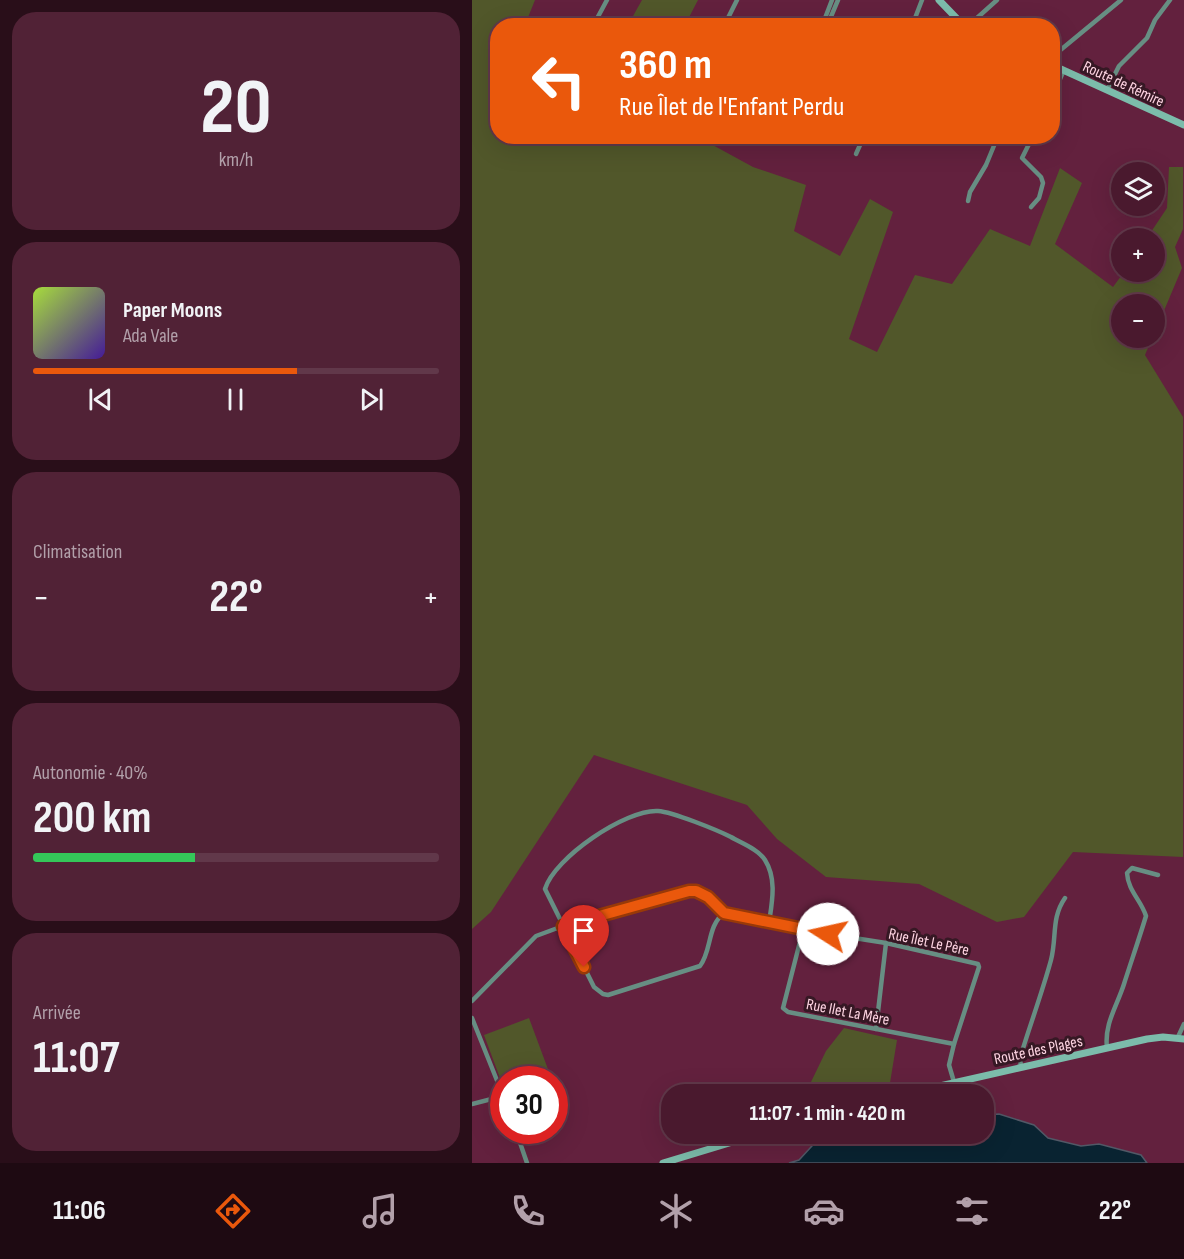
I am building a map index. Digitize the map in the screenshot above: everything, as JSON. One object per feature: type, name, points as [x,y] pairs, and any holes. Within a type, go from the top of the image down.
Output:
[{"type":"street","points":[[597,18],[607,0]]},
{"type":"street","points":[[728,18],[737,0]]},
{"type":"street","points":[[825,18],[832,0]]},
{"type":"street","points":[[830,18],[838,0]]},
{"type":"street","points":[[915,18],[922,0]]},
{"type":"street","points":[[938,0],[957,18]]},
{"type":"street","points":[[976,18],[997,0]]},
{"type":"street","points":[[1060,50],[1121,0]]},
{"type":"street","points":[[1107,90],[1119,66],[1147,38],[1155,20],[1170,0]]},
{"type":"street","name":"Route de Rémire","points":[[1060,68],[1183,125]]},
{"type":"street","points":[[1060,79],[1064,70]]},
{"type":"street","points":[[856,154],[860,144]]},
{"type":"street","points":[[968,201],[970,192],[986,165],[995,144]]},
{"type":"street","points":[[1029,144],[1022,158],[1043,183],[1039,198],[1031,207]]},
{"type":"street","points":[[724,913],[715,922],[704,960],[700,966],[608,995],[594,987],[545,889],[547,882],[571,855],[609,826],[633,815],[658,811],[717,830],[758,853],[765,860],[773,883],[769,923]]},
{"type":"street","points":[[1107,1048],[1105,1037],[1112,1012],[1124,985],[1146,916],[1128,883],[1127,873],[1132,868],[1137,868],[1158,875]]},
{"type":"street","name":"Rue Îlet Le Père","points":[[472,1001],[536,936],[563,926],[696,891],[708,897],[724,913],[803,930],[886,943],[978,964],[949,1065],[954,1082]]},
{"type":"street","points":[[1021,1067],[1020,1058],[1056,940],[1055,918],[1065,898]]},
{"type":"street","name":"Rue Ilet La Mère","points":[[803,930],[783,1008],[788,1012],[954,1044]]},
{"type":"street","points":[[876,1029],[886,943]]},
{"type":"street","points":[[472,1018],[491,1066]]},
{"type":"street","points":[[1181,1038],[1183,1024]]},
{"type":"street","name":"Route des Plages","points":[[946,1084],[1147,1039],[1181,1038]]},
{"type":"street","points":[[472,1104],[490,1100]]},
{"type":"street","points":[[521,1144],[528,1163]]},
{"type":"street","points":[[663,1163],[726,1144]]},
{"type":"green space","points":[[472,0],[535,0],[528,18],[490,18],[490,144],[711,144],[753,167],[806,185],[794,231],[840,256],[870,199],[893,212],[849,339],[877,352],[915,275],[952,284],[990,229],[1030,246],[1060,168],[1082,183],[1055,244],[1113,287],[1117,282],[1165,282],[1165,228],[1154,228],[1162,216],[1165,216],[1169,167],[1183,167],[1183,229],[1175,247],[1182,268],[1165,308],[1165,294],[1111,294],[1111,348],[1148,348],[1145,355],[1183,417],[1183,857],[1073,852],[1024,917],[997,922],[919,884],[826,877],[777,839],[747,805],[594,755],[491,912],[472,929]]},
{"type":"green space","points":[[642,0],[698,0],[689,18],[632,18]]},
{"type":"green space","points":[[529,1018],[547,1066],[496,1066],[484,1035]]},
{"type":"green space","points":[[844,1028],[897,1040],[890,1084],[810,1084],[826,1051]]},
{"type":"water","points":[[994,1114],[1034,1125],[1048,1138],[1081,1146],[1099,1144],[1141,1155],[1147,1163],[789,1163],[799,1160],[814,1144],[994,1144]]},
{"type":"route","points":[[584,967],[563,926],[689,891],[696,891],[708,897],[724,913],[828,934]]}]
